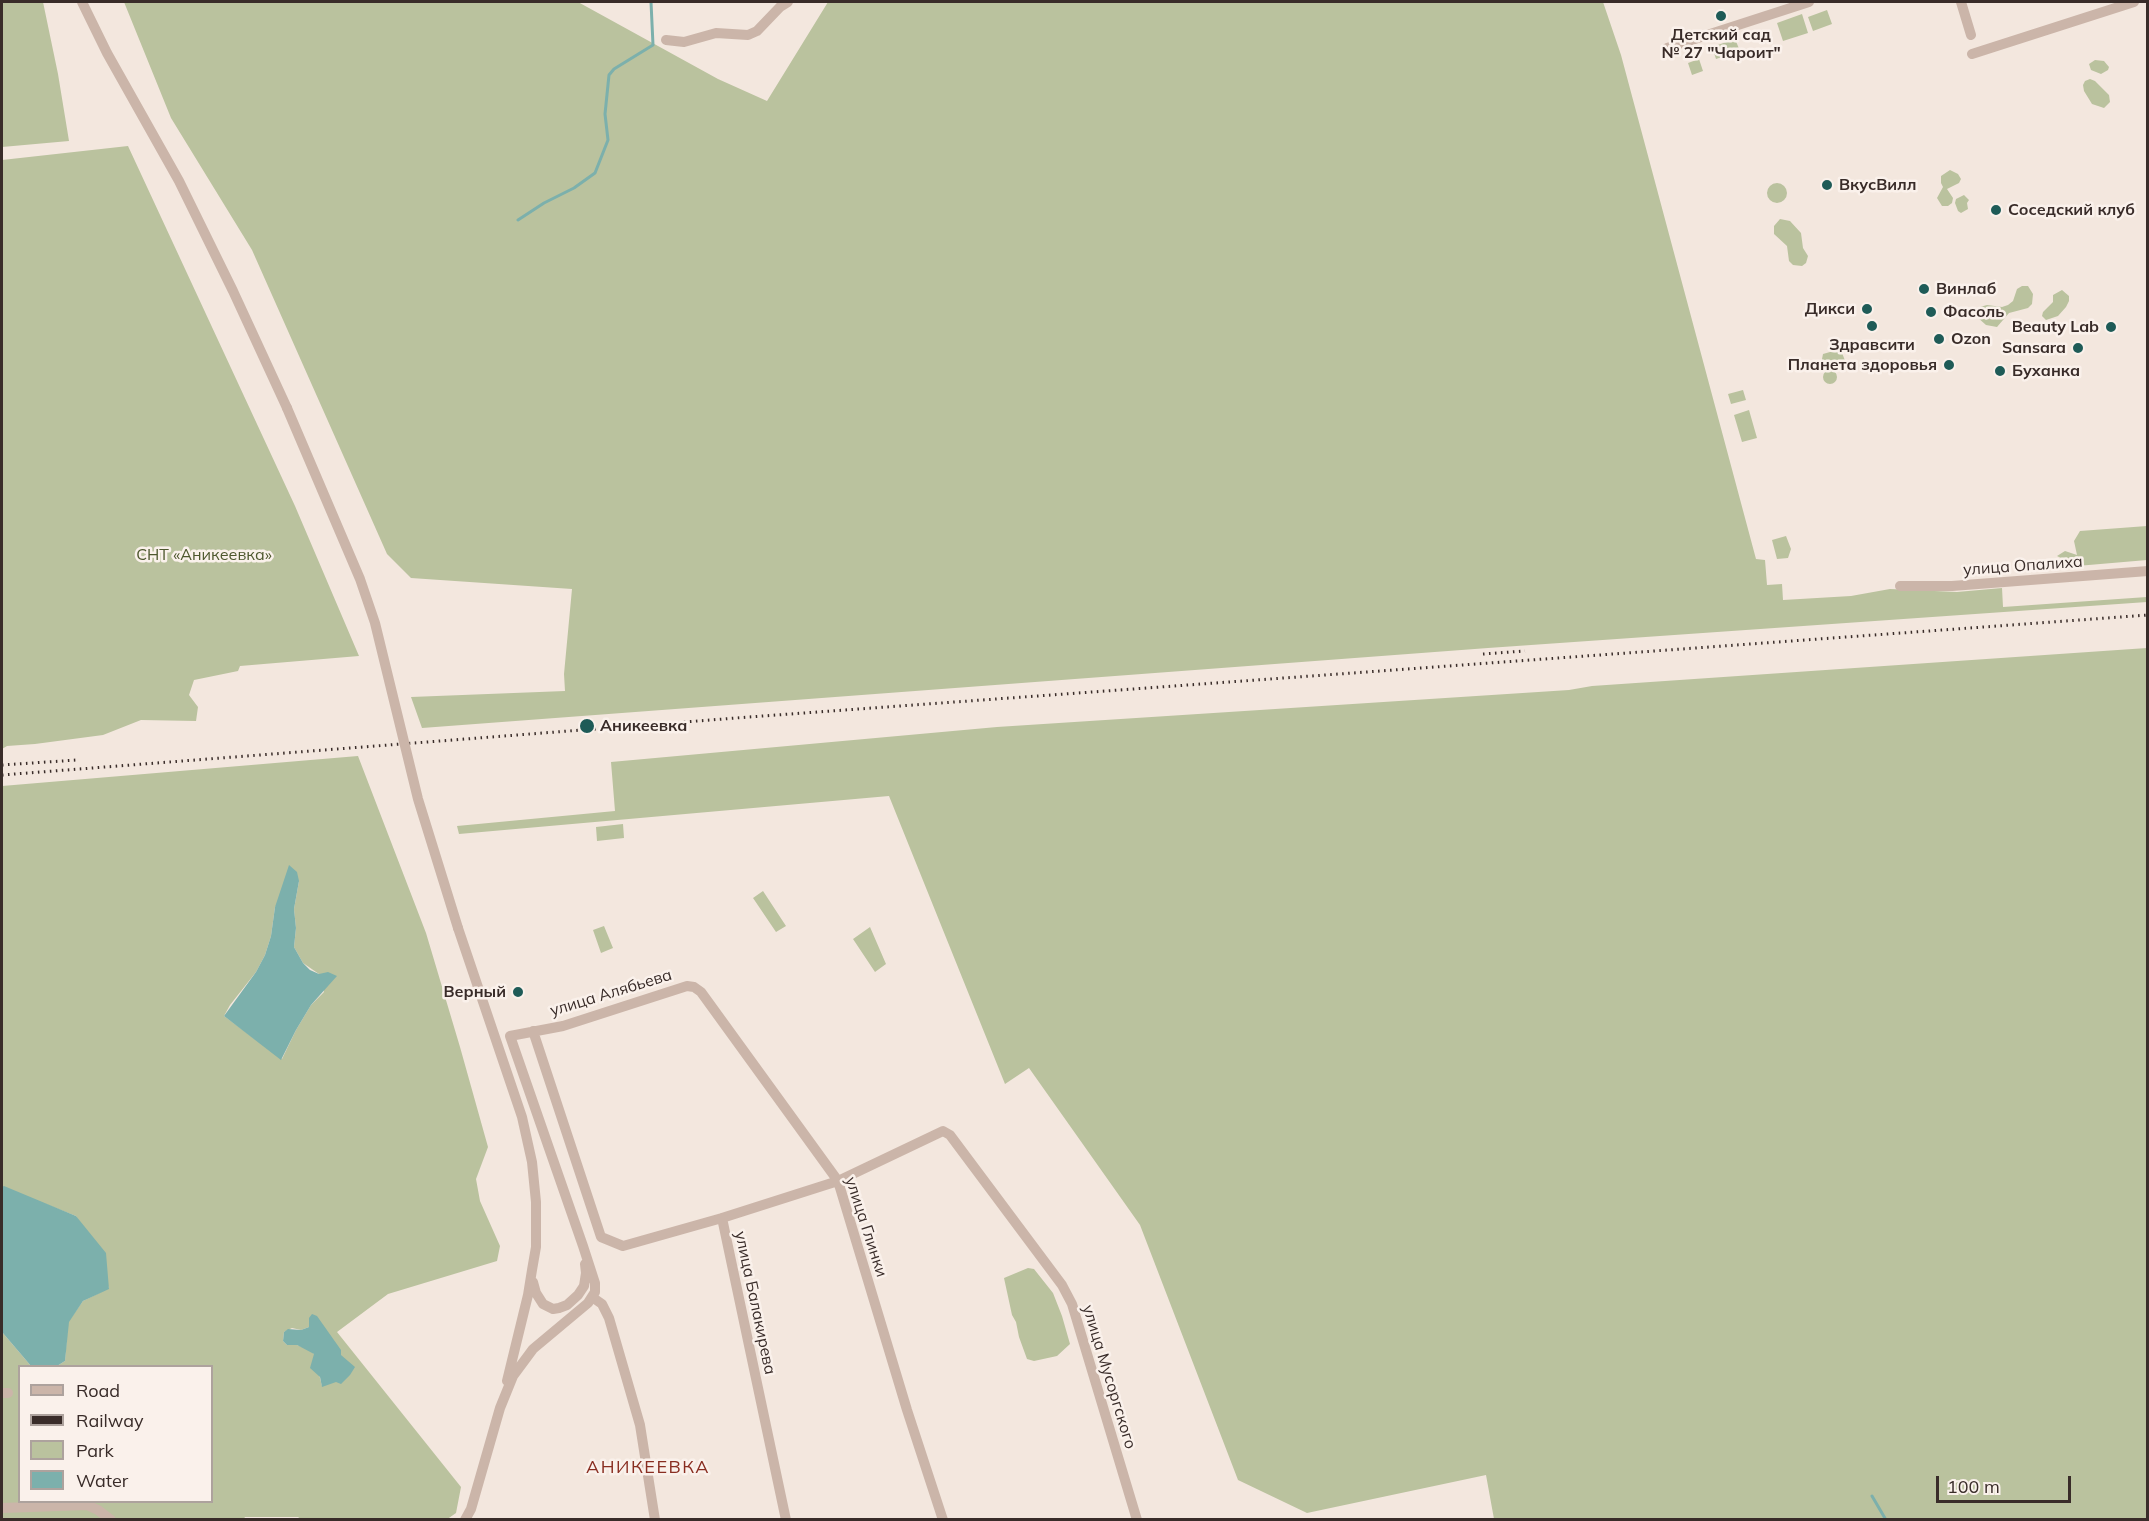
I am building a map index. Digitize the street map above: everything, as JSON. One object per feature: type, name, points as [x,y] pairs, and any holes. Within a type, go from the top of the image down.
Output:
[{"type":"street","points":[[82,2],[107,53],[179,181],[234,291],[360,579],[375,623],[418,799],[458,928],[522,1117],[532,1162],[536,1202],[536,1247],[528,1295],[500,1408],[471,1514],[465,1520]]},
{"type":"street","points":[[666,40],[684,42],[709,33],[748,35],[757,31],[780,6],[788,2]]},
{"type":"street","points":[[1666,48],[1809,2]]},
{"type":"street","points":[[1960,2],[1971,35]]},
{"type":"street","points":[[1972,54],[2134,2]]},
{"type":"street","name":"улица Опалиха","points":[[1900,586],[1952,586],[2148,571]]},
{"type":"street","name":"улица Алябьева","points":[[583,1246],[510,1036],[563,1026],[687,986]]},
{"type":"street","name":"улица Глинки","points":[[687,986],[694,987],[701,992],[838,1181],[907,1410],[943,1520]]},
{"type":"street","name":"улица Балакирева","points":[[533,1031],[601,1237],[623,1246],[722,1218],[786,1520]]},
{"type":"street","name":"улица Мусоргского","points":[[838,1181],[943,1131],[950,1135],[1062,1286],[1072,1304],[1137,1520]]},
{"type":"street","points":[[722,1218],[838,1181]]},
{"type":"street","points":[[532,1270],[533,1286],[543,1304],[552,1309],[567,1305],[584,1286],[586,1273],[583,1246]]},
{"type":"street","points":[[500,1408],[513,1376],[523,1361],[546,1337],[588,1303],[592,1297],[595,1284],[583,1246]]},
{"type":"street","points":[[592,1297],[602,1304],[609,1318],[640,1425],[655,1520]]},
{"type":"street","points":[[2,1508],[87,1505],[111,1520]]},
{"type":"green space","points":[[2,2],[43,2],[69,141],[2,147]]},
{"type":"green space","points":[[124,2],[578,2],[718,79],[767,101],[828,2],[1603,2],[1621,55],[1756,559],[1765,560],[1767,585],[1782,584],[1783,600],[1851,596],[1890,589],[1957,592],[2002,588],[2003,607],[2147,597],[2147,602],[1488,648],[422,728],[411,697],[565,691],[564,674],[572,589],[411,578],[387,554],[252,250],[171,118]]},
{"type":"green space","points":[[1827,10],[1832,24],[1813,31],[1808,17]]},
{"type":"green space","points":[[1802,14],[1808,33],[1783,41],[1777,23]]},
{"type":"green space","points":[[1735,39],[1740,51],[1716,59],[1712,47]]},
{"type":"green space","points":[[1699,59],[1703,71],[1692,75],[1688,63]]},
{"type":"green space","points":[[2095,60],[2104,61],[2109,67],[2108,70],[2101,74],[2091,70],[2089,64]]},
{"type":"green space","points":[[2090,79],[2109,95],[2110,102],[2104,108],[2092,104],[2084,91],[2085,81]]},
{"type":"green space","name":"СНТ «Аникеевка»","points":[[128,146],[295,506],[359,656],[240,666],[238,671],[194,680],[189,695],[198,707],[196,721],[141,720],[103,735],[7,746],[2,749],[2,160]]},
{"type":"green space","points":[[1950,170],[1958,174],[1961,179],[1959,183],[1947,189],[1953,198],[1952,203],[1942,206],[1937,198],[1943,187],[1941,176]]},
{"type":"green space","points":[[1777,183],[1784,186],[1787,193],[1784,200],[1777,203],[1770,200],[1767,193],[1770,186]]},
{"type":"green space","points":[[1964,195],[1969,200],[1968,209],[1961,213],[1955,203],[1956,199]]},
{"type":"green space","points":[[1780,219],[1790,221],[1801,233],[1803,248],[1808,256],[1806,263],[1802,266],[1793,265],[1789,261],[1787,246],[1774,234],[1774,226]]},
{"type":"green space","points":[[2028,286],[2033,294],[2032,304],[2028,308],[2009,313],[1997,327],[1986,325],[1977,317],[1980,307],[2008,305],[2013,301],[2017,289]]},
{"type":"green space","points":[[2062,290],[2069,296],[2066,307],[2058,316],[2046,320],[2042,316],[2043,312],[2053,302],[2053,295]]},
{"type":"green space","points":[[1837,350],[1842,353],[1846,363],[1842,369],[1824,364],[1822,359],[1823,354]]},
{"type":"green space","points":[[1830,370],[1835,372],[1837,377],[1835,382],[1830,384],[1825,382],[1823,377],[1825,372]]},
{"type":"green space","points":[[1743,390],[1746,400],[1731,404],[1728,394]]},
{"type":"green space","points":[[1749,410],[1757,438],[1742,442],[1734,415]]},
{"type":"green space","points":[[2147,526],[2147,560],[2077,566],[2057,556],[2065,551],[2077,555],[2074,541],[2080,531]]},
{"type":"green space","points":[[1786,536],[1791,549],[1788,558],[1777,559],[1772,540]]},
{"type":"green space","points":[[2147,648],[2147,1519],[1494,1519],[1486,1475],[1307,1513],[1238,1480],[1140,1225],[1029,1068],[1005,1084],[889,796],[459,834],[457,826],[615,811],[611,762],[997,727],[1569,690],[1592,686]]},
{"type":"green space","points":[[358,756],[426,933],[460,1047],[488,1147],[476,1179],[480,1201],[500,1246],[497,1261],[388,1294],[337,1332],[461,1487],[456,1513],[446,1520],[302,1520],[298,1517],[245,1517],[243,1520],[2,1519],[2,1332],[30,1365],[18,1365],[18,1503],[213,1503],[213,1365],[59,1365],[65,1361],[68,1322],[83,1301],[109,1288],[76,1216],[2,1187],[2,786]],"holes":[[[299,881],[294,909],[296,928],[294,947],[303,963],[319,974],[324,992],[311,1005],[282,1059],[224,1016],[256,972],[265,955],[271,936],[275,907]],[[309,1318],[341,1354],[322,1386],[314,1354],[297,1345],[287,1345],[283,1341],[284,1332],[292,1328],[301,1330],[309,1327]]]},
{"type":"green space","points":[[623,824],[624,838],[597,841],[596,827]]},
{"type":"green space","points":[[763,891],[786,926],[776,932],[753,898]]},
{"type":"green space","points":[[604,926],[613,948],[601,953],[593,930]]},
{"type":"green space","points":[[870,927],[886,964],[875,972],[853,939]]},
{"type":"green space","points":[[1028,1268],[1034,1269],[1053,1293],[1070,1344],[1057,1356],[1034,1361],[1027,1359],[1019,1337],[1004,1278]]},
{"type":"water","points":[[289,865],[297,872],[299,881],[294,909],[296,928],[294,947],[310,970],[319,974],[328,972],[337,976],[311,1005],[281,1060],[224,1016],[256,972],[265,955],[271,936],[275,907]]},
{"type":"water","points":[[2,1187],[76,1216],[106,1253],[109,1289],[83,1301],[69,1322],[65,1361],[59,1365],[30,1365],[2,1332]]},
{"type":"water","points":[[312,1314],[317,1316],[341,1350],[341,1355],[355,1367],[341,1384],[336,1382],[322,1387],[320,1377],[310,1368],[314,1354],[297,1345],[287,1345],[283,1341],[284,1332],[288,1329],[301,1330],[309,1327],[309,1318]]},
{"type":"waterway","points":[[518,220],[544,203],[574,188],[595,173],[608,140],[605,114],[609,75],[614,69],[653,45],[651,2]]},
{"type":"waterway","points":[[1872,1496],[1886,1520]]},
{"type":"railway","points":[[2,775],[749,717],[2148,615]]},
{"type":"railway","points":[[1483,654],[1525,651]]},
{"type":"railway","points":[[2,765],[77,760]]},
{"type":"place","name":"Детский сад № 27 \"Чароит\"","points":[[1721,16]]},
{"type":"place","name":"ВкусВилл","points":[[1827,185]]},
{"type":"place","name":"Соседский клуб","points":[[1996,210]]},
{"type":"place","name":"Винлаб","points":[[1924,289]]},
{"type":"place","name":"Дикси","points":[[1867,309]]},
{"type":"place","name":"Фасоль","points":[[1931,312]]},
{"type":"place","name":"Здравсити","points":[[1872,326]]},
{"type":"place","name":"Beauty Lab","points":[[2111,327]]},
{"type":"place","name":"Ozon","points":[[1939,339]]},
{"type":"place","name":"Sansara","points":[[2078,348]]},
{"type":"place","name":"Планета здоровья","points":[[1949,365]]},
{"type":"place","name":"Буханка","points":[[2000,371]]},
{"type":"place","name":"Аникеевка","points":[[587,726]]},
{"type":"place","name":"Верный","points":[[518,992]]},
{"type":"district","name":"АНИКЕЕВКА","points":[[648,1468]]}]
